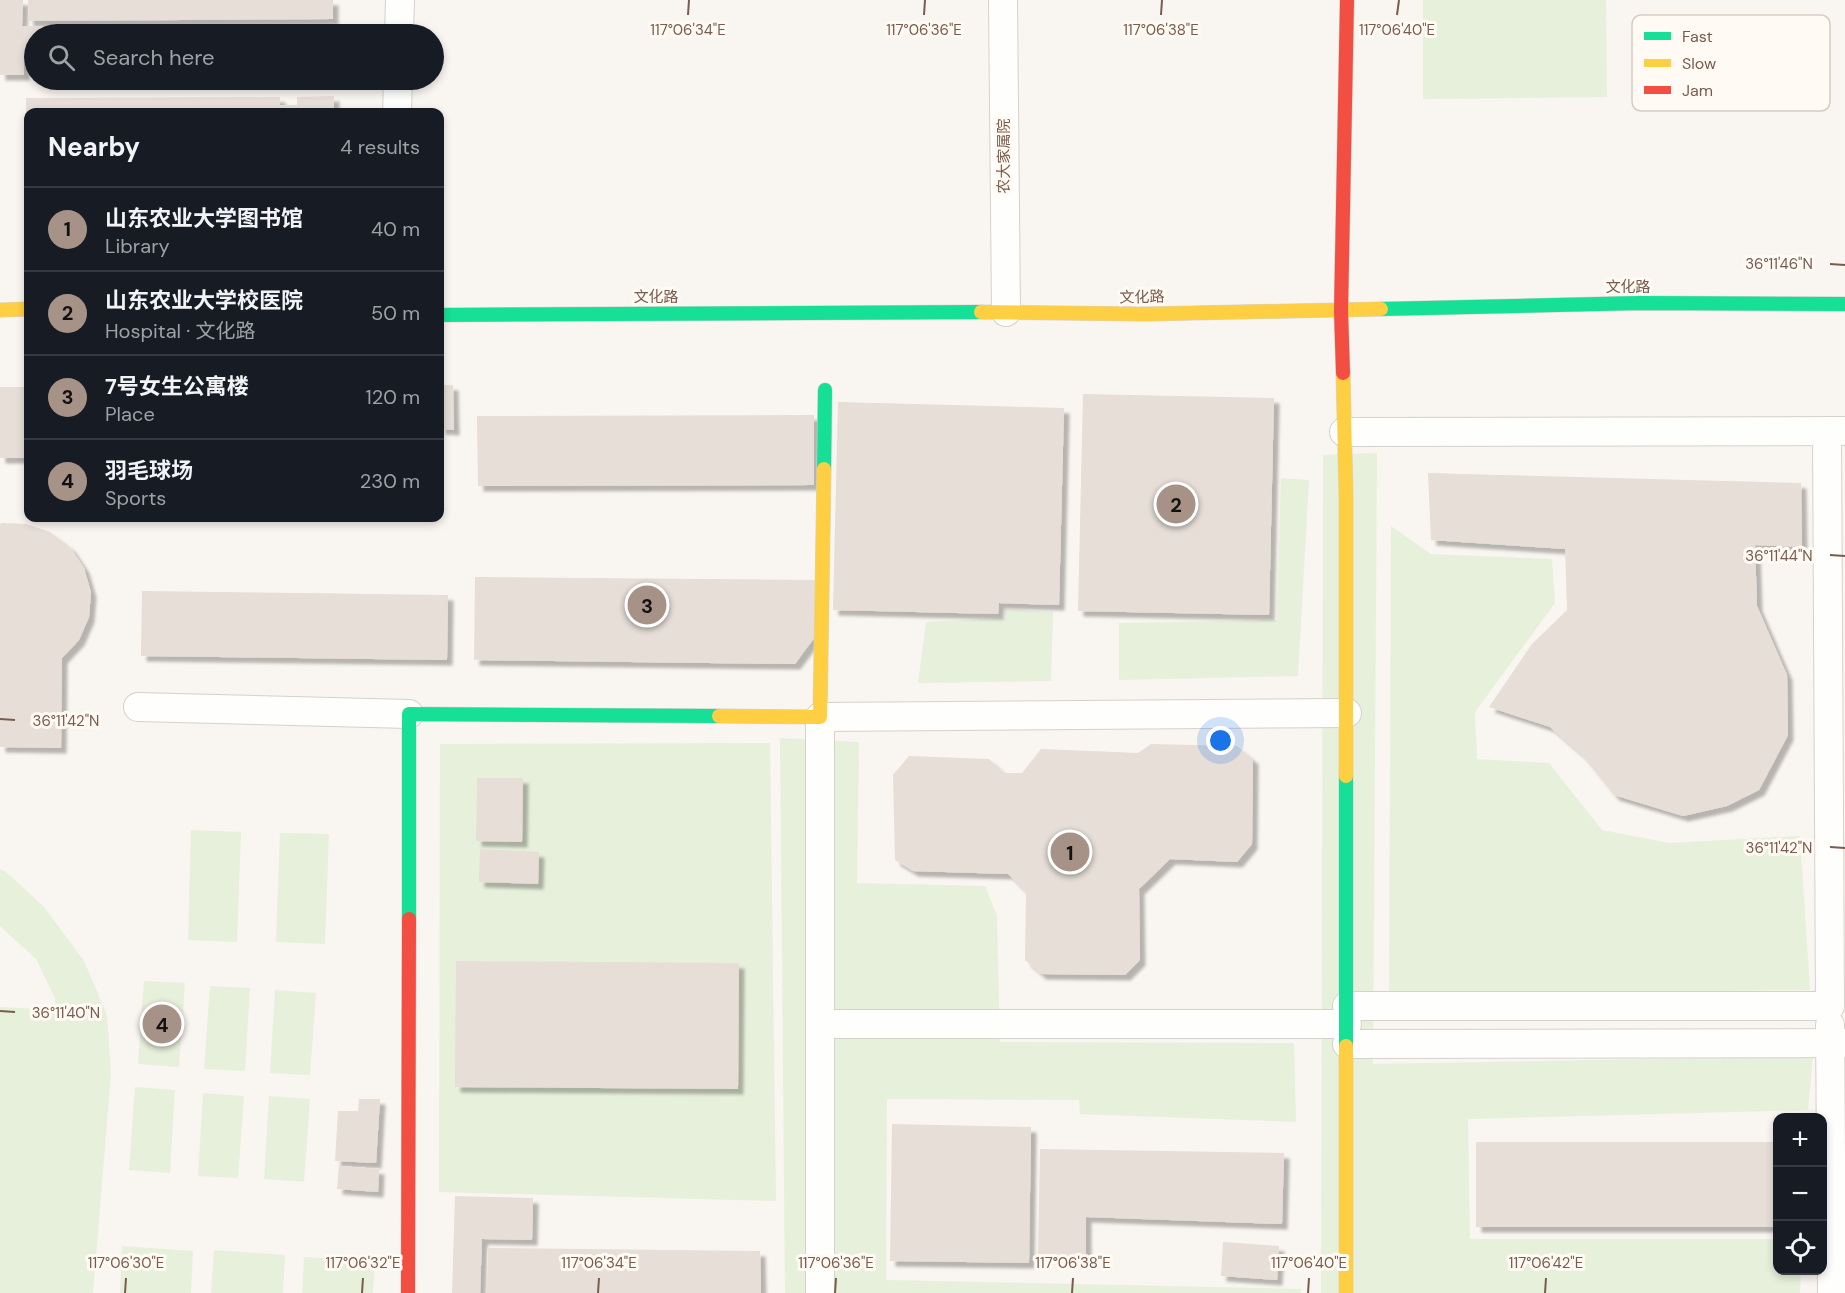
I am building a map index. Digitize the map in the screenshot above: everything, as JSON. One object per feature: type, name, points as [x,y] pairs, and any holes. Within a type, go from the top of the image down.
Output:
[{"type":"street","points":[[399,24],[400,0]]},
{"type":"street","name":"农大家属院","points":[[1003,0],[1006,312]]},
{"type":"street","points":[[1346,1293],[1347,713],[1341,311],[1347,0]]},
{"type":"street","points":[[397,108],[398,90]]},
{"type":"street","name":"文化路","points":[[444,315],[1006,312],[1088,315],[1575,304],[1845,304]]},
{"type":"street","points":[[0,310],[24,309]]},
{"type":"street","points":[[820,1293],[820,717],[825,390]]},
{"type":"street","points":[[1344,432],[1836,431],[1837,1043],[1832,1293]]},
{"type":"street","points":[[138,707],[409,714],[820,717],[1347,713]]},
{"type":"street","points":[[408,1293],[409,714]]},
{"type":"street","points":[[1347,1025],[1837,1006]]},
{"type":"street","points":[[821,1024],[1347,1025],[1837,1043]]},
{"type":"green space","points":[[1423,0],[1606,0],[1607,97],[1423,99]]},
{"type":"green space","points":[[1377,453],[1373,1064],[1813,1056],[1808,1110],[1468,1119],[1470,1239],[1773,1239],[1773,1275],[1801,1275],[1800,1293],[1321,1293],[1323,455]]},
{"type":"green space","points":[[1281,478],[1309,480],[1298,676],[1119,680],[1119,623],[1277,620]]},
{"type":"green space","points":[[1391,526],[1431,554],[1552,559],[1555,603],[1475,712],[1477,759],[1549,763],[1602,830],[1669,843],[1800,836],[1810,990],[1389,995]]},
{"type":"green space","points":[[1005,609],[1053,612],[1051,681],[918,683],[926,622],[1005,618]]},
{"type":"green space","points":[[780,738],[859,742],[857,883],[985,886],[997,916],[1000,1042],[1294,1043],[1296,1122],[1080,1114],[1079,1100],[887,1099],[886,1280],[1301,1289],[1301,1293],[785,1293]]},
{"type":"green space","points":[[770,743],[776,1201],[439,1192],[440,744]]},
{"type":"green space","points":[[191,830],[241,832],[237,942],[188,940]]},
{"type":"green space","points":[[280,833],[329,834],[325,944],[276,942]]},
{"type":"green space","points":[[0,869],[44,907],[84,961],[107,1015],[111,1074],[93,1293],[0,1293],[0,1007],[56,1010],[55,998],[36,959],[0,926]]},
{"type":"green space","points":[[144,981],[185,983],[179,1067],[138,1064]]},
{"type":"green space","points":[[210,986],[250,988],[245,1071],[204,1069]]},
{"type":"green space","points":[[275,990],[316,993],[310,1075],[270,1073]]},
{"type":"green space","points":[[135,1087],[175,1090],[170,1173],[129,1170]]},
{"type":"green space","points":[[203,1093],[244,1096],[238,1178],[198,1176]]},
{"type":"green space","points":[[269,1096],[310,1099],[304,1182],[264,1179]]},
{"type":"green space","points":[[122,1246],[193,1251],[191,1293],[120,1293]]},
{"type":"green space","points":[[214,1250],[285,1255],[283,1293],[211,1293]]},
{"type":"green space","points":[[304,1257],[375,1261],[373,1293],[302,1293]]},
{"type":"building","points":[[0,0],[23,0],[24,75],[0,75]]},
{"type":"building","points":[[28,0],[333,0],[333,19],[28,21]]},
{"type":"building","points":[[334,96],[334,108],[26,108],[26,98],[280,97],[280,105],[297,105],[297,97]]},
{"type":"building","points":[[444,385],[453,385],[454,430],[444,429]]},
{"type":"building","points":[[0,387],[24,387],[24,458],[0,458]]},
{"type":"building","points":[[1083,394],[1274,398],[1269,615],[1078,611]]},
{"type":"building","points":[[838,402],[1064,408],[1059,605],[999,603],[998,614],[833,610]]},
{"type":"building","points":[[814,415],[814,485],[478,486],[477,416]]},
{"type":"building","points":[[1428,473],[1801,483],[1802,547],[1755,545],[1757,606],[1787,675],[1788,735],[1759,790],[1727,806],[1683,816],[1614,795],[1582,755],[1550,727],[1489,707],[1532,644],[1567,610],[1565,549],[1431,540]]},
{"type":"building","points":[[0,524],[26,524],[50,532],[70,547],[84,568],[91,592],[89,617],[79,640],[62,658],[61,748],[0,747]]},
{"type":"building","points":[[475,577],[820,580],[820,630],[795,664],[474,660]]},
{"type":"building","points":[[142,591],[448,595],[447,660],[141,656]]},
{"type":"building","points":[[1151,744],[1237,746],[1253,759],[1252,844],[1237,862],[1170,859],[1139,889],[1140,960],[1125,975],[1041,974],[1025,960],[1026,892],[1008,874],[913,871],[895,860],[893,775],[909,756],[989,759],[1004,773],[1022,773],[1041,749],[1138,753]]},
{"type":"building","points":[[477,778],[523,778],[522,842],[476,841]]},
{"type":"building","points":[[480,849],[539,852],[538,884],[479,882]]},
{"type":"building","points":[[456,961],[739,963],[738,1089],[455,1087]]},
{"type":"building","points":[[359,1099],[380,1099],[376,1163],[335,1161],[338,1111],[358,1111]]},
{"type":"building","points":[[892,1124],[1031,1127],[1029,1263],[890,1261]]},
{"type":"building","points":[[1476,1142],[1773,1142],[1773,1227],[1476,1227]]},
{"type":"building","points":[[1040,1149],[1284,1153],[1282,1224],[1086,1217],[1086,1258],[1038,1257]]},
{"type":"building","points":[[339,1166],[379,1169],[378,1192],[337,1189]]},
{"type":"building","points":[[455,1196],[533,1198],[532,1240],[482,1239],[480,1293],[452,1293]]},
{"type":"building","points":[[1223,1242],[1279,1246],[1277,1280],[1221,1276]]},
{"type":"building","points":[[488,1248],[760,1251],[761,1293],[487,1293]]},
{"type":"traffic: fast","points":[[1381,309],[1641,303],[1845,304]]},
{"type":"traffic: fast","points":[[444,315],[981,312]]},
{"type":"traffic: fast","points":[[824,469],[825,390]]},
{"type":"traffic: fast","points":[[409,919],[409,714],[719,716]]},
{"type":"traffic: fast","points":[[1346,776],[1346,1046]]},
{"type":"traffic: slow","points":[[0,310],[24,309]]},
{"type":"traffic: slow","points":[[981,312],[1148,314],[1381,309]]},
{"type":"traffic: slow","points":[[1343,373],[1346,495],[1346,776]]},
{"type":"traffic: slow","points":[[719,716],[820,717],[824,469]]},
{"type":"traffic: slow","points":[[1346,1046],[1346,1293]]},
{"type":"traffic: jam","points":[[1343,373],[1341,311],[1347,0]]},
{"type":"traffic: jam","points":[[408,1293],[409,919]]},
{"type":"place","name":"山东农业大学校医院","points":[[1176,504]]},
{"type":"place","name":"7号女生公寓楼","points":[[647,605]]},
{"type":"place","name":"山东农业大学图书馆","points":[[1070,852]]},
{"type":"place","name":"羽毛球场","points":[[162,1024]]}]
